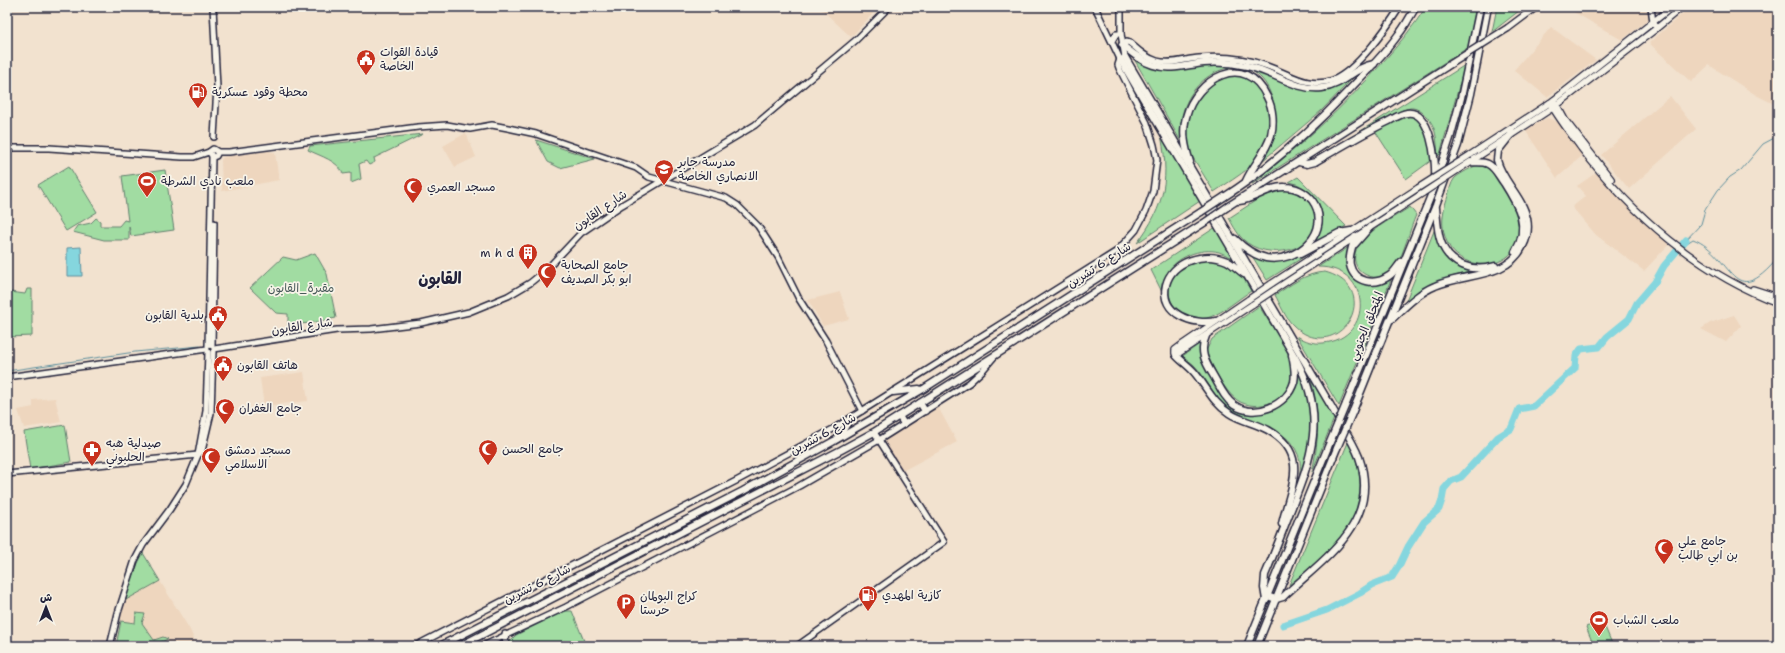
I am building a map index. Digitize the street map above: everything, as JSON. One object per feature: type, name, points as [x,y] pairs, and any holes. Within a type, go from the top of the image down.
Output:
[{"type":"highway","name":"شارع 6 تشرين","points":[[440,646],[743,491],[834,441],[925,388],[1224,197],[1245,183],[1290,148],[1315,124],[1374,64],[1398,35],[1416,7]]},
{"type":"highway","name":"المتحلق الجنوبي","points":[[1247,646],[1434,188],[1461,98],[1480,7]]},
{"type":"highway","name":"المتحلق الجنوبي","points":[[1256,646],[1389,322],[1436,205],[1458,145],[1488,7]]},
{"type":"highway","name":"شارع 6 تشرين","points":[[460,646],[874,432],[1508,28],[1536,7]]},
{"type":"highway","points":[[1122,45],[1141,59],[1158,66],[1174,68],[1212,63],[1243,65],[1263,70],[1297,86],[1310,88],[1329,88],[1359,69],[1374,64]]},
{"type":"highway","points":[[1122,58],[1229,233],[1354,446],[1362,471],[1364,488],[1361,505],[1350,533],[1335,551],[1283,597],[1276,599],[1267,598],[1264,588],[1266,575],[1280,536],[1307,471],[1313,436],[1313,413],[1310,392],[1301,367],[1122,58]]},
{"type":"highway","points":[[1196,178],[1185,147],[1184,127],[1189,109],[1197,93],[1209,81],[1222,74],[1234,73],[1247,76],[1258,83],[1269,102],[1272,116],[1272,129],[1269,142],[1245,183]]},
{"type":"highway","points":[[1299,162],[1307,164],[1315,162],[1381,125],[1404,114],[1411,114],[1423,123],[1429,132],[1434,162],[1434,188]]},
{"type":"highway","points":[[1389,322],[1416,296],[1427,289],[1450,280],[1492,270],[1509,263],[1518,255],[1524,244],[1527,233],[1527,221],[1522,203],[1500,169],[1497,160],[1498,151],[1513,132]]},
{"type":"highway","points":[[1436,205],[1441,242],[1451,258],[1469,268],[1492,270],[1502,264],[1514,253],[1521,238],[1522,219],[1518,206],[1493,167],[1483,162],[1470,162]]},
{"type":"highway","points":[[1233,204],[1282,186],[1299,190],[1309,197],[1316,208],[1318,226],[1309,243],[1293,255]]},
{"type":"highway","points":[[1352,249],[1370,227]]},
{"type":"highway","points":[[1229,233],[1246,249],[1258,256],[1280,258],[1305,251],[1339,233],[1353,234],[1350,260],[1352,270],[1358,277],[1368,282],[1379,281],[1389,276],[1405,258]]},
{"type":"highway","points":[[1216,321],[1202,323],[1188,320],[1176,314],[1170,308],[1167,301],[1166,286],[1173,273],[1178,267],[1192,260],[1213,257],[1227,261],[1248,277]]},
{"type":"highway","points":[[1206,336],[1202,347],[1205,363],[1226,398],[1236,406],[1247,410],[1258,411],[1270,408],[1286,397],[1295,376],[1292,352]]},
{"type":"highway","points":[[1176,355],[1194,372],[1215,401],[1223,409],[1237,418],[1267,429],[1276,435],[1291,451],[1295,464],[1295,477],[1280,536]]},
{"type":"highway","points":[[893,392],[925,388]]},
{"type":"highway","points":[[920,403],[925,411]]},
{"type":"highway","points":[[899,416],[904,424]]},
{"type":"highway","points":[[834,441],[843,431],[850,419]]},
{"type":"main road","points":[[213,7],[216,87],[214,137]]},
{"type":"main road","name":"شارع القابون","points":[[7,377],[337,330],[371,329],[421,323],[446,318],[494,302],[519,290],[540,275],[581,233],[622,205],[755,125],[856,40],[889,7]]},
{"type":"main road","points":[[1095,7],[1122,58]]},
{"type":"main road","points":[[415,646],[738,480],[850,419],[1112,254],[1126,243],[1136,230],[1146,211],[1153,191],[1156,160],[1154,145],[1147,123],[1118,66],[1122,58],[1122,7]]},
{"type":"main road","points":[[1122,45],[1127,42],[1130,43],[1147,57],[1163,62],[1174,62],[1206,57],[1238,59],[1269,67],[1301,81],[1321,83],[1335,79],[1347,72],[1373,46],[1400,7]]},
{"type":"main road","points":[[1652,7],[1653,22],[1657,28]]},
{"type":"main road","points":[[1583,82],[1672,7]]},
{"type":"main road","points":[[1554,104],[1497,140],[1470,162],[1421,191],[1271,284],[1175,350],[1176,355],[1274,290],[1353,234],[1370,227],[1421,191],[1470,155],[1497,140],[1513,132],[1554,104],[1657,28],[1682,7]]},
{"type":"main road","points":[[1112,41],[1116,34],[1121,34]]},
{"type":"main road","points":[[1554,104],[1608,179],[1645,216],[1687,251],[1743,288],[1778,303]]},
{"type":"main road","points":[[7,148],[38,148],[182,157],[447,125],[470,129],[492,125],[536,134],[636,168],[649,177],[726,198],[737,205],[758,226],[778,257],[799,299],[826,341],[862,411]]},
{"type":"main road","points":[[7,144],[38,148]]},
{"type":"main road","points":[[110,646],[134,560],[186,484],[198,455],[206,411],[210,349],[213,154]]},
{"type":"main road","points":[[1687,251],[1757,291],[1778,297]]},
{"type":"main road","points":[[483,646],[505,634],[566,606],[799,486],[879,440],[974,379],[994,356]]},
{"type":"main road","points":[[797,646],[944,542],[874,432]]},
{"type":"main road","points":[[7,474],[198,455]]},
{"type":"main road","points":[[505,634],[506,646]]},
{"type":"shaded area","points":[[819,7],[879,7],[851,37]]},
{"type":"shaded area","points":[[1647,7],[1649,19],[1622,40],[1567,8]]},
{"type":"shaded area","points":[[1690,7],[1778,7],[1778,106],[1756,95],[1709,65],[1691,82],[1649,43]]},
{"type":"shaded area","points":[[1551,27],[1596,60],[1547,97],[1514,70]]},
{"type":"shaded area","points":[[1670,96],[1696,129],[1629,189],[1601,155]]},
{"type":"shaded area","points":[[1547,118],[1558,122],[1583,155],[1557,178],[1525,130]]},
{"type":"shaded area","points":[[466,133],[476,157],[455,167],[443,146]]},
{"type":"shaded area","points":[[269,151],[275,153],[279,180],[222,191],[221,160],[223,157]]},
{"type":"shaded area","points":[[1597,172],[1611,189],[1643,221],[1670,243],[1644,271],[1596,235],[1572,207],[1586,196],[1577,186]]},
{"type":"shaded area","points":[[840,292],[849,319],[823,326],[808,300]]},
{"type":"shaded area","points":[[1734,315],[1741,326],[1726,342],[1701,329],[1710,323]]},
{"type":"shaded area","points":[[304,372],[308,401],[264,406],[260,378]]},
{"type":"shaded area","points":[[55,398],[61,422],[24,428],[18,410],[33,407],[33,400]]},
{"type":"shaded area","points":[[938,407],[957,442],[902,471],[882,442]]},
{"type":"shaded area","points":[[160,581],[190,630],[197,646],[116,646],[124,601]]},
{"type":"green space","points":[[1426,7],[1477,7],[1469,47],[1252,184],[1304,141],[1368,79],[1395,49]]},
{"type":"green space","points":[[1497,7],[1524,7],[1492,32]]},
{"type":"green space","points":[[1129,50],[1165,69],[1202,63],[1245,65],[1297,86],[1327,90],[1352,79],[1321,111],[1261,162],[1274,130],[1276,115],[1272,98],[1265,82],[1254,72],[1242,68],[1229,68],[1216,72],[1203,80],[1193,92],[1183,111],[1181,125],[1183,145]]},
{"type":"green space","points":[[1465,65],[1440,154],[1438,156],[1436,137],[1432,123],[1422,112],[1413,108],[1388,117],[1340,144]]},
{"type":"green space","points":[[1243,74],[1258,85],[1264,92],[1270,111],[1269,132],[1257,160],[1246,170],[1214,192],[1189,151],[1186,137],[1188,116],[1196,99],[1218,77]]},
{"type":"green space","points":[[1413,114],[1427,129],[1432,160],[1406,179],[1375,131],[1407,115]]},
{"type":"green space","points":[[1160,130],[1200,201],[1137,243],[1154,216],[1160,203],[1163,190],[1165,162]]},
{"type":"green space","points":[[423,134],[374,158],[375,162],[369,165],[366,161],[359,164],[361,179],[351,183],[351,173],[343,174],[341,169],[333,162],[308,150],[310,146]]},
{"type":"green space","points":[[536,140],[595,159],[560,168],[548,162]]},
{"type":"green space","points":[[1480,163],[1497,172],[1524,226],[1513,251],[1506,258],[1498,262],[1488,264],[1469,262],[1453,252],[1445,238],[1443,226],[1444,208],[1453,181],[1459,175]]},
{"type":"green space","points":[[69,166],[97,212],[66,231],[38,185]]},
{"type":"green space","name":"ملعب نادي الشرطة","points":[[165,170],[174,230],[131,236],[129,226],[129,240],[104,240],[73,232],[77,226],[91,223],[96,218],[100,221],[100,226],[119,226],[124,220],[128,221],[122,176]]},
{"type":"green space","points":[[1298,177],[1346,226],[1310,245],[1319,232],[1322,224],[1322,216],[1316,200],[1311,194],[1297,184],[1289,182]]},
{"type":"green space","points":[[1275,188],[1292,188],[1303,193],[1313,207],[1316,222],[1313,234],[1304,243],[1292,249],[1278,251],[1264,250],[1251,245],[1240,236],[1229,218]]},
{"type":"green space","points":[[1410,207],[1416,215],[1396,267],[1390,274],[1382,277],[1366,275],[1356,264],[1355,256],[1358,246],[1362,240],[1374,230]]},
{"type":"green space","points":[[1438,221],[1443,242],[1450,254],[1455,259],[1482,270],[1441,280],[1423,289],[1405,303]]},
{"type":"green space","points":[[1216,227],[1236,261],[1219,252],[1212,251],[1197,252],[1189,255],[1182,258],[1171,268],[1165,278],[1162,292],[1151,270]]},
{"type":"green space","points":[[1324,244],[1267,280],[1249,251],[1282,260],[1296,257]]},
{"type":"green space","points":[[1352,245],[1352,270],[1366,281],[1392,277],[1339,406],[1297,336],[1310,342],[1323,343],[1340,339],[1351,329],[1358,317],[1360,304],[1357,290],[1349,278],[1336,270],[1318,267]]},
{"type":"green space","name":"مقبرة_القابون","points":[[315,253],[327,274],[336,318],[311,323],[288,325],[288,314],[276,313],[250,288],[283,257],[296,260]]},
{"type":"green space","points":[[1217,258],[1240,272],[1251,291],[1226,309],[1210,317],[1197,319],[1186,316],[1177,310],[1171,301],[1169,290],[1171,279],[1179,269],[1195,259]]},
{"type":"green space","points":[[1325,272],[1343,281],[1353,294],[1354,308],[1349,322],[1338,332],[1325,338],[1309,336],[1292,324],[1275,295],[1305,277]]},
{"type":"green space","points":[[27,289],[32,289],[32,336],[7,337],[7,297],[10,292],[25,294]]},
{"type":"green space","points":[[1259,306],[1288,353],[1292,371],[1290,382],[1286,391],[1280,397],[1263,405],[1254,405],[1245,404],[1232,396],[1219,378],[1206,351],[1212,339]]},
{"type":"green space","points":[[1201,343],[1201,351],[1223,395],[1254,413],[1265,412],[1284,403],[1296,386],[1298,367],[1306,389],[1311,419],[1309,458],[1299,479],[1300,461],[1296,449],[1288,440],[1269,427],[1247,418],[1226,406],[1217,397],[1193,364],[1181,357]]},
{"type":"green space","points":[[1308,371],[1335,416],[1312,472],[1315,459],[1318,421],[1315,396]]},
{"type":"green space","points":[[65,425],[71,462],[30,469],[24,432]]},
{"type":"green space","points":[[1349,440],[1357,465],[1360,487],[1358,507],[1350,524],[1339,539],[1325,554],[1289,585]]},
{"type":"green space","points":[[143,553],[160,581],[124,601],[138,563]]},
{"type":"green space","points":[[564,611],[572,611],[586,646],[511,646],[510,641],[516,635]]},
{"type":"green space","points":[[136,613],[145,614],[142,623],[154,640],[163,637],[168,639],[151,646],[116,646],[121,621],[135,623]]},
{"type":"green space","points":[[1602,620],[1613,646],[1594,646],[1586,627]]},
{"type":"water","points":[[81,247],[82,276],[67,276],[67,248]]},
{"type":"waterway","points":[[1686,240],[1701,224],[1705,210],[1718,190],[1730,177],[1741,170],[1763,144],[1778,136]]},
{"type":"waterway","points":[[1683,243],[1687,243],[1693,239],[1706,247],[1717,257],[1733,276],[1741,281],[1751,281],[1763,274],[1778,258]]},
{"type":"waterway","points":[[1283,625],[1327,610],[1372,585],[1392,577],[1408,547],[1424,522],[1439,509],[1444,489],[1451,481],[1461,477],[1498,437],[1511,429],[1519,409],[1534,406],[1575,368],[1576,356],[1581,349],[1599,347],[1607,337],[1629,319],[1637,303],[1655,282],[1664,266],[1686,240]]},
{"type":"waterway","points":[[7,371],[135,352],[200,346]]},
{"type":"tunnel","points":[[496,604],[505,634]]},
{"type":"place","name":"قيادة القوات الخاصة","points":[[366,76]]},
{"type":"place","name":"محطة وقود عسكرية","points":[[198,109]]},
{"type":"place","name":"مدرسة جابر الانصاري الخاصة","points":[[664,186]]},
{"type":"place","name":"ملعب نادي الشرطة","points":[[147,198]]},
{"type":"place","name":"مسجد العمري","points":[[413,204]]},
{"type":"place","name":"m h d","points":[[528,270]]},
{"type":"place","name":"جامع الصحابة ابو بكر الصديف","points":[[547,289]]},
{"type":"place","name":"بلدية القابون","points":[[218,332]]},
{"type":"place","name":"هاتف القابون","points":[[223,382]]},
{"type":"place","name":"جامع الغفران","points":[[225,425]]},
{"type":"place","name":"جامع الحسن","points":[[488,466]]},
{"type":"place","name":"صيدلية هبه الحلبوني","points":[[92,467]]},
{"type":"place","name":"مسجد دمشق الاسلامي","points":[[211,474]]},
{"type":"place","name":"جامع علي بن ابي طالب","points":[[1664,565]]},
{"type":"place","name":"كازية المهدي","points":[[868,612]]},
{"type":"place","name":"كراج البولمان حرستا","points":[[626,620]]},
{"type":"place","name":"ملعب الشباب","points":[[1599,637]]},
{"type":"district","name":"القابون","points":[[440,278]]}]
